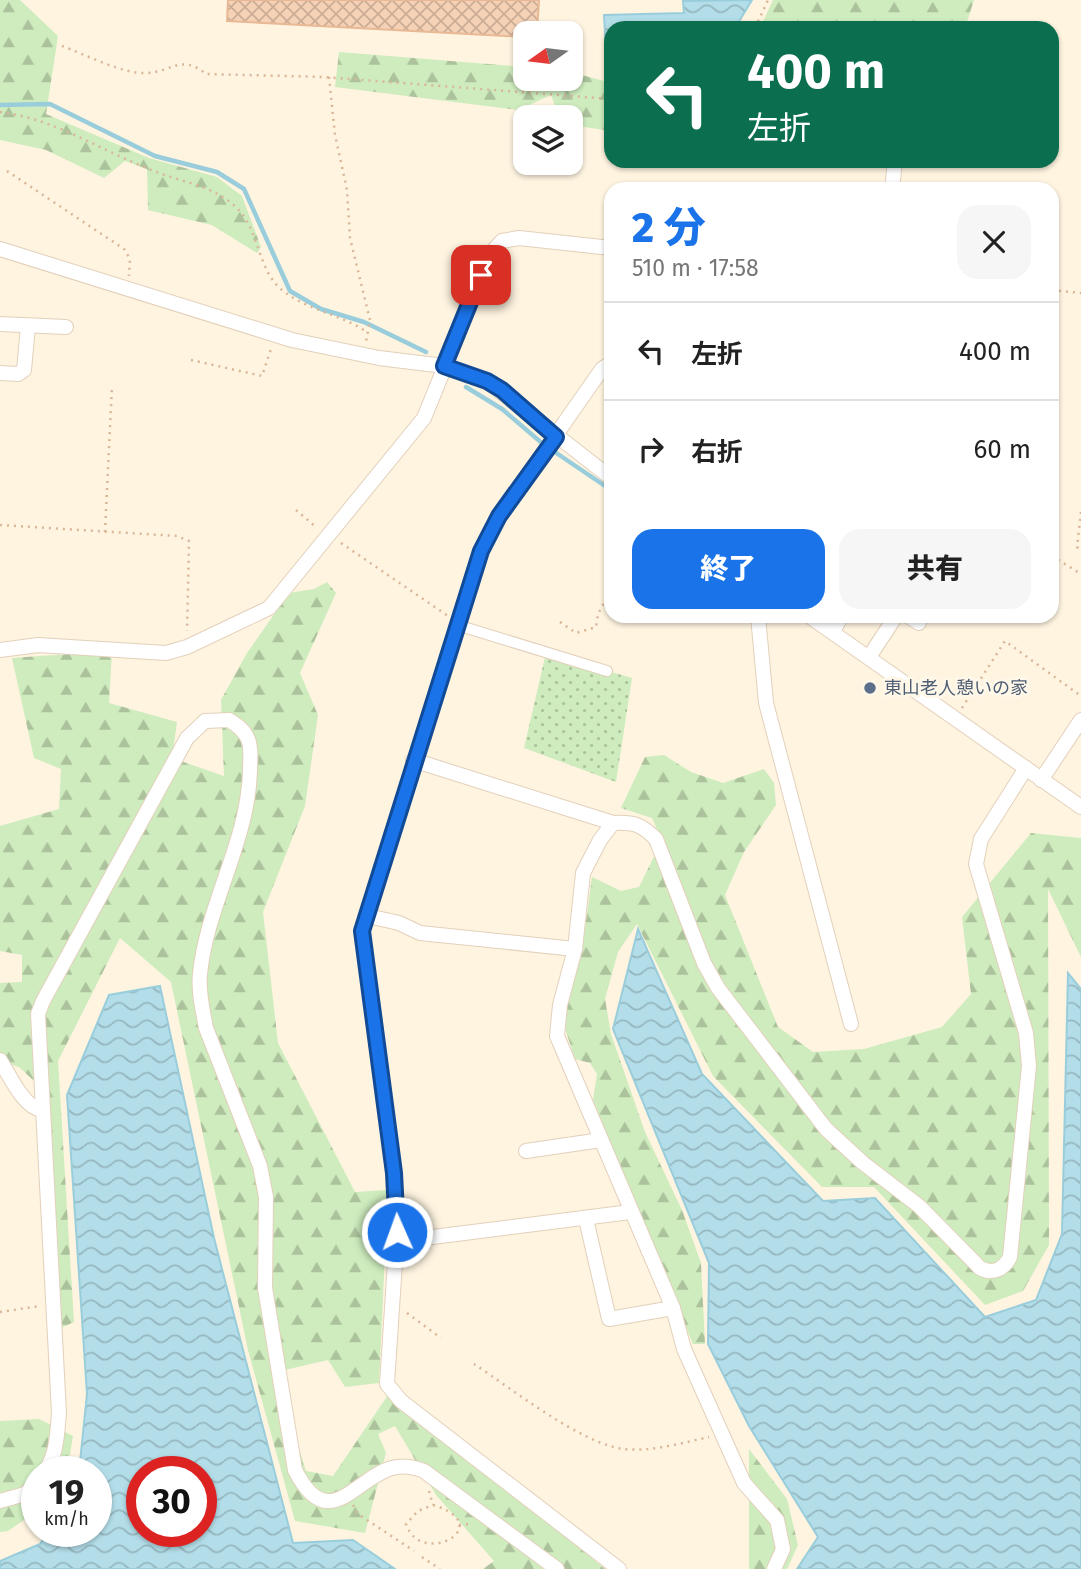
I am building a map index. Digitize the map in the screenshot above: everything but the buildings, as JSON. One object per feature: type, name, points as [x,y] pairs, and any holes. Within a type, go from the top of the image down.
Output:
[{"type":"street","points":[[0,650],[38,645],[166,653],[187,647],[259,615],[269,608],[418,427],[491,253],[502,241],[519,238],[604,247]]},
{"type":"street","points":[[0,249],[276,335],[368,356],[444,366],[487,381],[502,390],[556,437],[604,473]]},
{"type":"street","points":[[0,324],[66,327]]},
{"type":"street","points":[[0,373],[18,374],[24,369],[28,326]]},
{"type":"street","points":[[604,368],[499,516],[481,551],[413,760],[362,931],[394,1173],[397,1232],[387,1379],[393,1394],[620,1569]]},
{"type":"street","points":[[458,622],[607,671]]},
{"type":"street","points":[[759,623],[766,704],[851,1024]]},
{"type":"street","points":[[820,623],[1081,807]]},
{"type":"street","points":[[833,631],[838,623]]},
{"type":"street","points":[[869,657],[891,623]]},
{"type":"street","points":[[53,1456],[59,1413],[38,1014],[187,738],[205,721],[229,720],[244,732],[249,741],[249,789],[240,838],[200,975],[201,1005],[210,1038],[260,1166],[266,1197],[265,1287],[295,1470],[308,1490],[333,1501],[348,1497],[390,1469],[403,1466],[424,1471],[557,1569]]},
{"type":"street","points":[[1041,780],[1081,720]]},
{"type":"street","points":[[413,760],[613,823],[634,821],[656,839],[704,963],[718,988],[826,1129],[863,1163],[919,1206],[980,1268],[994,1272],[1005,1267],[1010,1257],[1029,1066],[1026,1033],[976,864],[981,839],[1026,768]]},
{"type":"street","points":[[613,823],[600,839],[583,873],[575,949],[560,1005],[557,1036],[580,1084],[630,1212],[673,1308],[684,1349],[744,1483],[777,1520],[783,1549],[774,1569]]},
{"type":"street","points":[[368,916],[399,923],[420,933],[575,949]]},
{"type":"street","points":[[0,1060],[27,1101],[34,1109],[42,1110]]},
{"type":"street","points":[[526,1151],[601,1140]]},
{"type":"street","points":[[397,1232],[401,1238],[408,1240],[630,1212]]},
{"type":"street","points":[[586,1219],[609,1319],[673,1308]]},
{"type":"street","points":[[0,1501],[21,1495]]},
{"type":"path","points":[[758,21],[768,0]]},
{"type":"path","points":[[62,46],[144,74],[176,64],[195,65],[206,74],[329,77],[604,98]]},
{"type":"path","points":[[329,77],[335,135],[348,197],[350,238],[370,320],[368,356]]},
{"type":"path","points":[[0,112],[47,121],[141,166],[203,186],[218,194],[236,207],[247,221],[273,281],[283,291],[299,301],[357,325],[368,333]]},
{"type":"path","points":[[7,171],[89,224],[128,254],[129,286]]},
{"type":"path","points":[[1059,291],[1081,293]]},
{"type":"path","points":[[191,360],[262,376],[276,335]]},
{"type":"path","points":[[105,532],[112,386]]},
{"type":"path","points":[[296,510],[410,593],[458,622]]},
{"type":"path","points":[[1081,512],[1077,547],[1081,551]]},
{"type":"path","points":[[0,525],[177,536],[189,541],[187,647]]},
{"type":"path","points":[[1059,560],[1081,574]]},
{"type":"path","points":[[560,622],[576,633],[596,627],[598,614],[604,603]]},
{"type":"path","points":[[954,719],[1005,641],[1081,696]]},
{"type":"path","points":[[0,1311],[54,1304]]},
{"type":"path","points":[[391,1307],[401,1309],[441,1338]]},
{"type":"path","points":[[474,1364],[572,1428],[623,1449],[667,1446],[722,1434]]},
{"type":"path","points":[[436,1559],[418,1554],[410,1542],[406,1524],[418,1511],[433,1505],[449,1510],[459,1525],[459,1541]]},
{"type":"path","points":[[358,1514],[440,1569]]},
{"type":"green space","points":[[0,0],[20,0],[58,36],[46,114],[149,158],[217,177],[242,196],[261,247],[257,253],[212,225],[148,210],[147,169],[125,161],[104,178],[46,150],[0,140]]},
{"type":"green space","points":[[773,0],[974,0],[967,21],[763,21]]},
{"type":"green space","points":[[339,52],[513,66],[513,91],[583,91],[583,75],[604,81],[604,130],[583,127],[583,105],[555,105],[551,95],[529,105],[513,105],[513,109],[335,87]]},
{"type":"green space","points":[[327,582],[336,593],[300,673],[318,715],[305,806],[263,912],[278,1043],[355,1192],[388,1190],[379,1383],[345,1387],[328,1360],[276,1372],[306,1471],[333,1476],[390,1392],[605,1569],[483,1569],[494,1561],[436,1495],[395,1426],[378,1434],[386,1453],[365,1533],[295,1521],[248,1350],[171,982],[120,938],[58,1061],[74,1322],[61,1328],[46,1092],[19,1067],[0,1061],[0,983],[22,982],[22,955],[0,951],[0,826],[59,809],[61,769],[34,758],[12,658],[112,651],[109,703],[177,722],[172,758],[224,776],[221,700],[247,653],[289,593],[314,589]]},
{"type":"green space","points":[[546,653],[632,678],[616,782],[524,748]]},
{"type":"green space","points":[[664,755],[691,772],[723,783],[764,769],[774,783],[776,805],[744,852],[725,895],[778,1027],[813,1052],[864,1049],[942,1027],[971,994],[962,917],[1031,833],[1081,838],[1081,957],[1048,889],[1049,1245],[1023,1291],[985,1305],[874,1187],[822,1187],[713,1076],[637,924],[618,952],[605,999],[611,1034],[645,1132],[682,1210],[701,1263],[705,1344],[693,1344],[593,1100],[597,1074],[590,1063],[575,1059],[563,1022],[582,951],[592,877],[621,891],[639,887],[662,840],[652,818],[621,808],[645,757]]},
{"type":"green space","points":[[39,1419],[73,1436],[70,1456],[21,1456],[21,1522],[8,1531],[0,1532],[0,1421]]},
{"type":"green space","points":[[749,1449],[787,1499],[798,1545],[787,1569],[749,1569]]},
{"type":"water","points":[[752,0],[739,21],[604,21],[604,15],[684,13],[683,1]]},
{"type":"water","points":[[638,929],[702,1074],[823,1201],[875,1198],[985,1317],[1036,1300],[1062,1234],[1068,973],[1081,989],[1081,1569],[797,1569],[818,1537],[749,1426],[708,1344],[709,1263],[613,1029]]},
{"type":"water","points":[[160,986],[214,1238],[293,1543],[353,1540],[395,1569],[0,1569],[0,1561],[33,1547],[112,1547],[112,1456],[81,1456],[87,1394],[67,1095],[109,995]]},
{"type":"waterway","points":[[0,105],[50,104],[155,156],[217,172],[244,189],[290,291],[321,309],[364,322],[426,352]]},
{"type":"waterway","points":[[466,387],[502,409],[543,444],[604,485]]},
{"type":"place","name":"東山老人憩いの家","points":[[870,688]]},
{"type":"route","points":[[397,1232],[394,1173],[373,1031],[362,931],[413,760],[481,551],[499,516],[556,437],[502,390],[487,381],[444,366],[481,275]]}]
